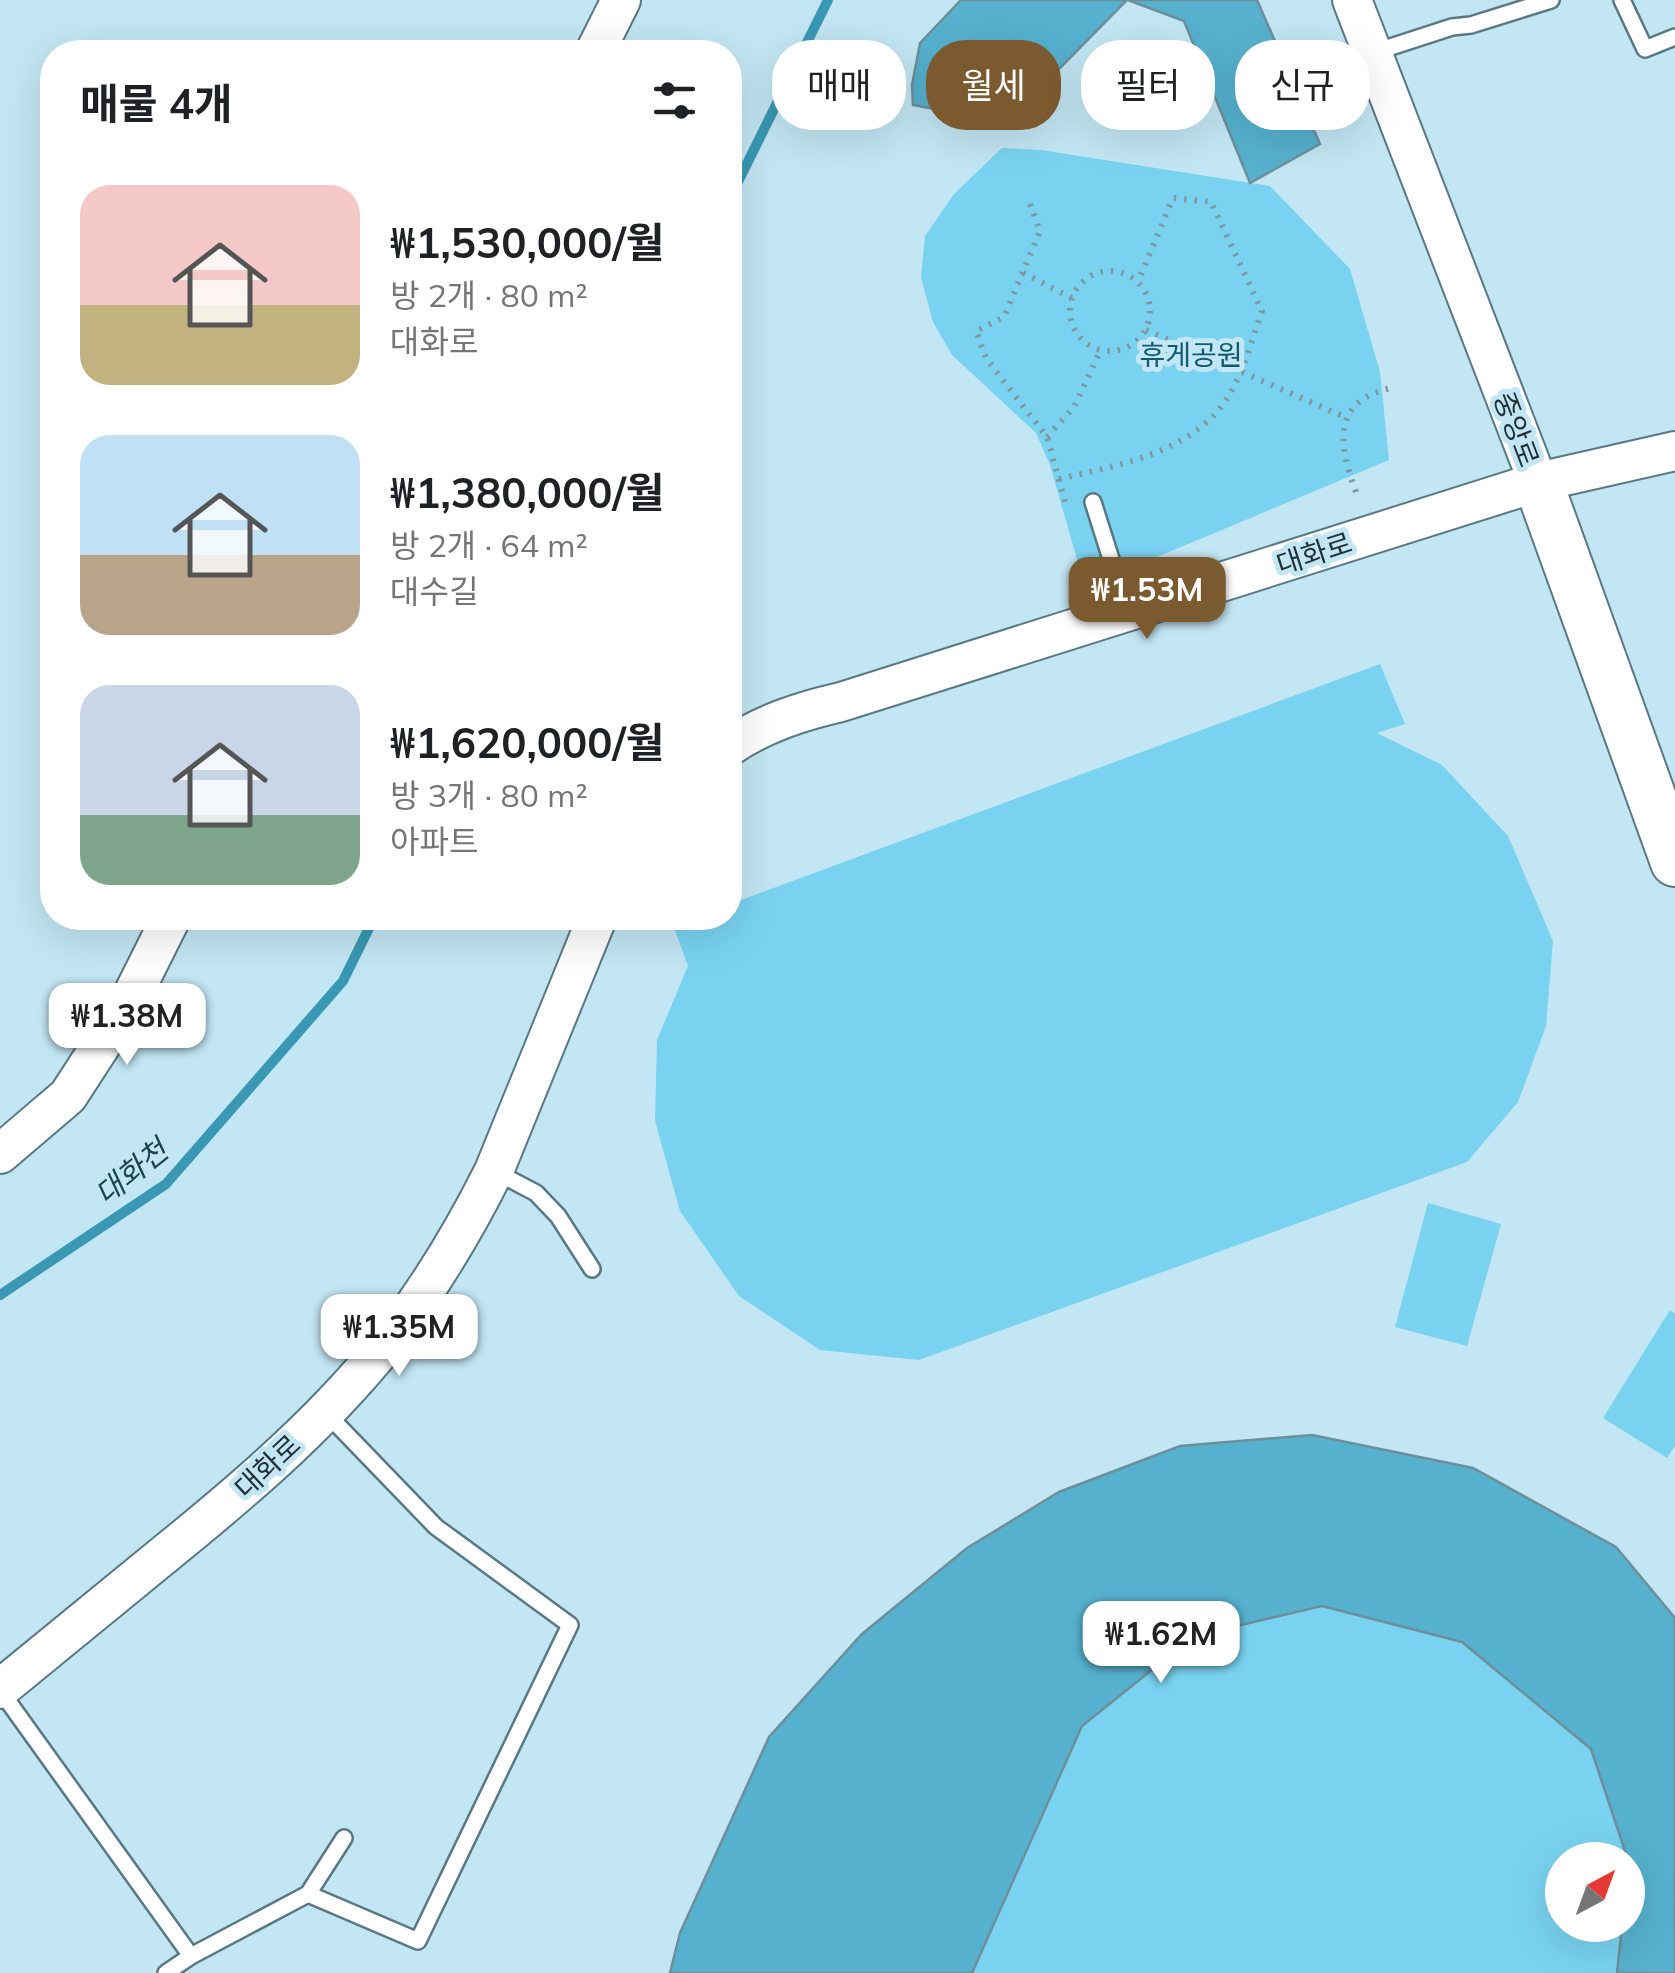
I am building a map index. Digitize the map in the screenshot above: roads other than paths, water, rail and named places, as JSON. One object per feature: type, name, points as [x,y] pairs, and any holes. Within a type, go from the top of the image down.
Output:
[{"type":"main road","name":"중앙로","points":[[1538,482],[1675,862]]},
{"type":"street","points":[[601,40],[621,0]]},
{"type":"street","name":"중앙로","points":[[1352,0],[1538,482]]},
{"type":"street","name":"대화로","points":[[742,740],[806,710],[1538,482],[1675,451]]},
{"type":"street","points":[[0,1154],[68,1096],[130,1002],[165,930]]},
{"type":"street","name":"대화로","points":[[0,1689],[289,1448],[399,1327],[494,1171],[592,930]]},
{"type":"lane","points":[[1372,53],[1550,0]]},
{"type":"lane","points":[[1622,0],[1646,48],[1675,37]]},
{"type":"lane","points":[[1093,502],[1128,612]]},
{"type":"lane","points":[[494,1171],[536,1192],[558,1216],[592,1269]]},
{"type":"lane","points":[[308,1894],[418,1940],[570,1626],[436,1527],[324,1411]]},
{"type":"lane","points":[[0,1689],[191,1956]]},
{"type":"lane","points":[[166,1973],[308,1894],[344,1838]]},
{"type":"waterway","name":"대화천","points":[[742,174],[828,0]]},
{"type":"waterway","name":"대화천","points":[[0,1295],[166,1184],[343,981],[368,930]]},
{"type":"park label","name":"휴게공원","points":[[1191,354]]}]
